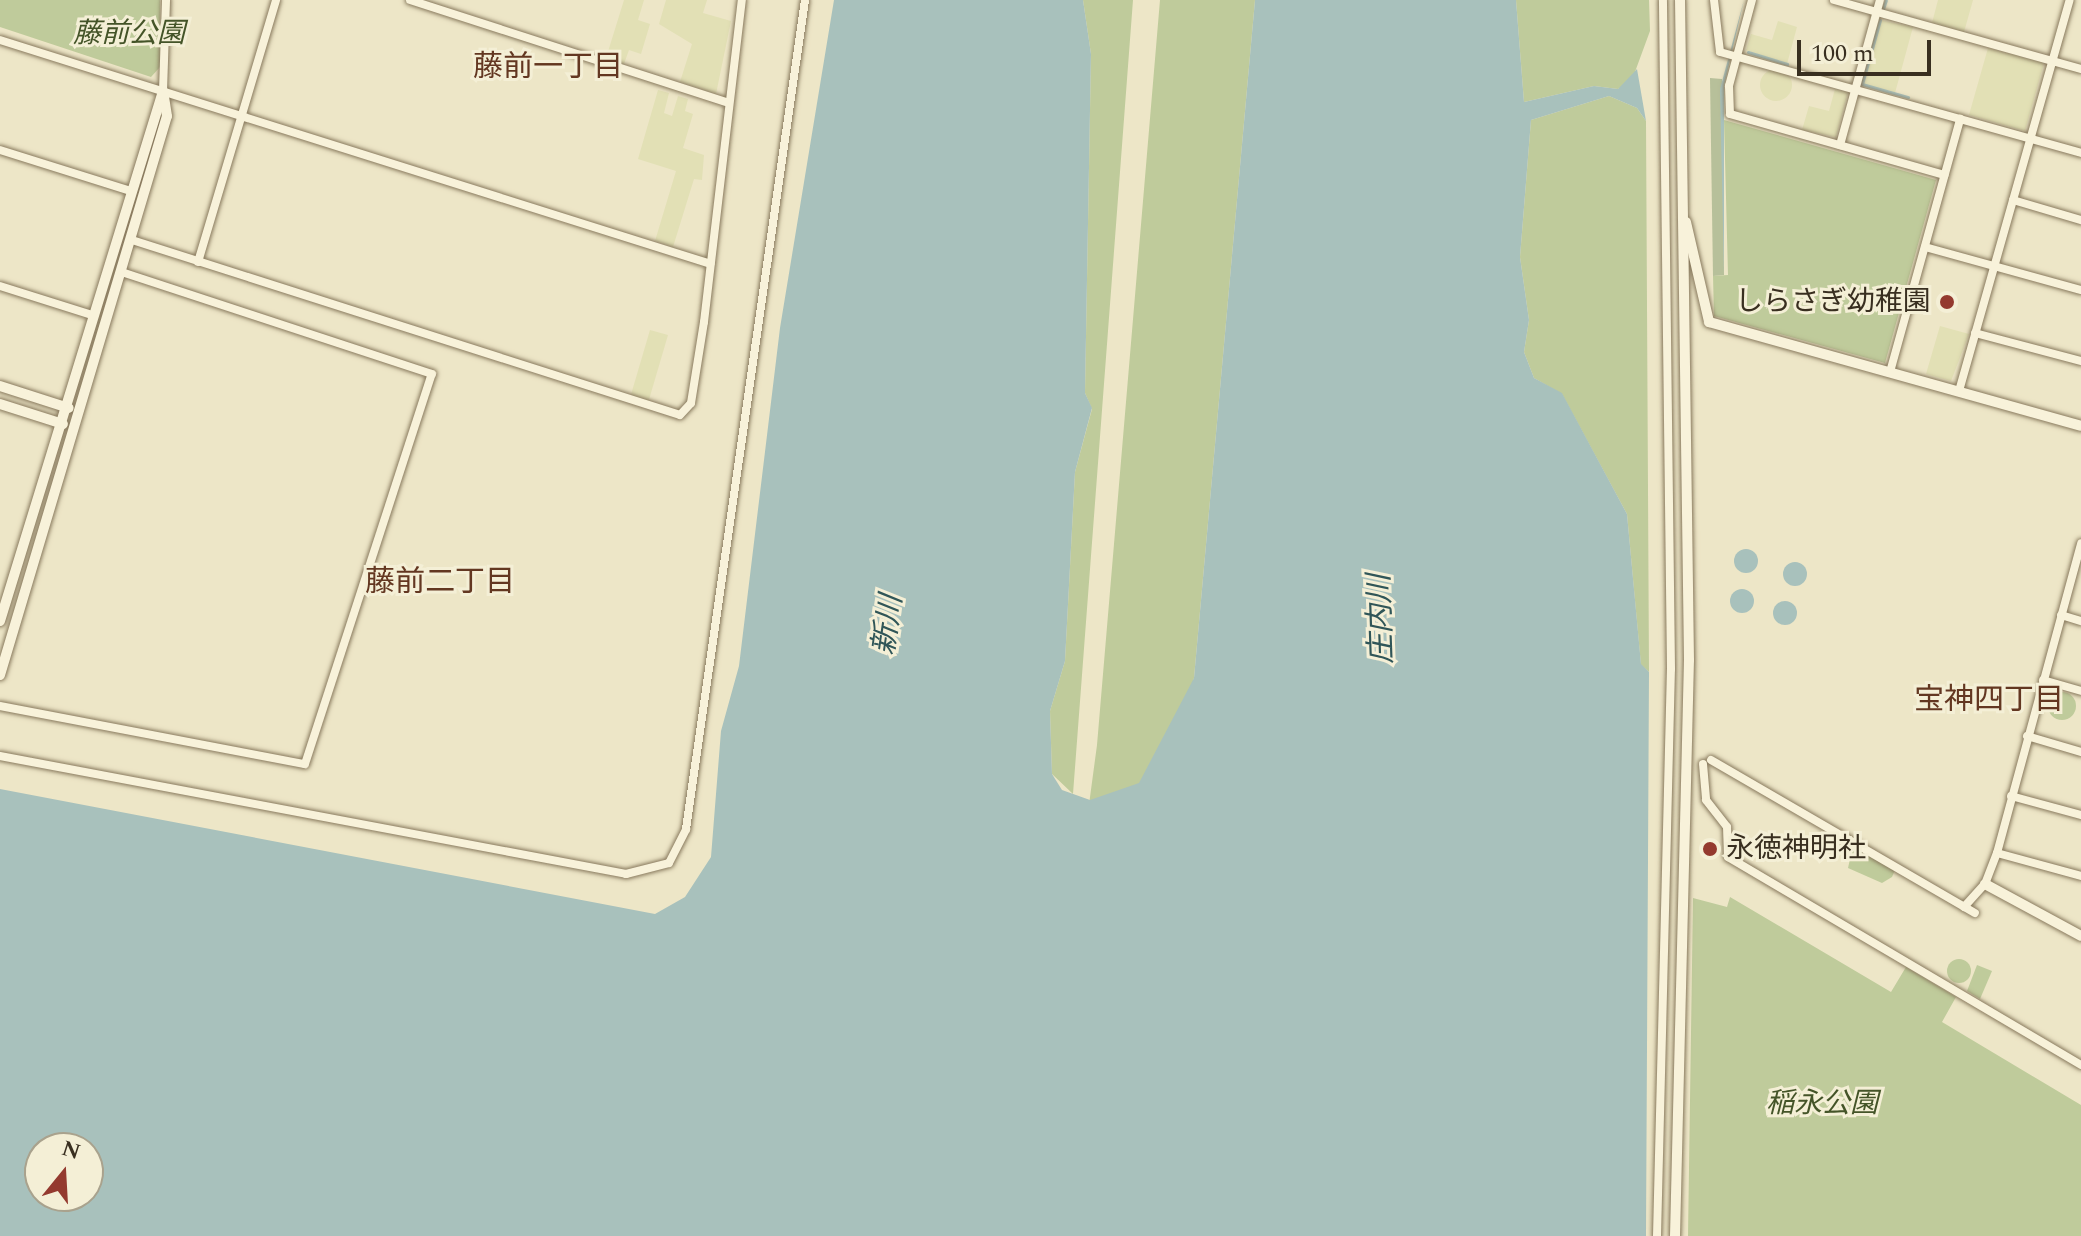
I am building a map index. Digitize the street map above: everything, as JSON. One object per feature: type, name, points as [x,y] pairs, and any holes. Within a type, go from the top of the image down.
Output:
[{"type":"street","points":[[0,675],[167,116],[163,91],[166,0]]},
{"type":"street","points":[[198,262],[276,0]]},
{"type":"street","points":[[410,0],[728,103]]},
{"type":"street","points":[[132,240],[671,417],[691,403],[742,0]]},
{"type":"street","points":[[0,756],[626,874],[669,863],[686,829],[805,0]]},
{"type":"street","points":[[1657,1236],[1671,669],[1663,0]]},
{"type":"street","points":[[1675,1236],[1689,660],[1680,0]]},
{"type":"street","points":[[1714,0],[1715,47],[1733,55],[2081,153]]},
{"type":"street","points":[[1752,0],[1733,55],[1730,114],[1944,175]]},
{"type":"street","points":[[1834,0],[2081,69]]},
{"type":"street","points":[[1840,145],[1880,0]]},
{"type":"street","points":[[1959,391],[2070,0]]},
{"type":"street","points":[[0,40],[711,264]]},
{"type":"street","points":[[0,621],[128,190],[163,91]]},
{"type":"street","points":[[1890,372],[1960,119]]},
{"type":"street","points":[[0,150],[128,190]]},
{"type":"street","points":[[2013,200],[2081,220]]},
{"type":"street","points":[[1684,218],[1709,322],[2081,426]]},
{"type":"street","points":[[1925,247],[2081,290]]},
{"type":"street","points":[[0,706],[305,764],[432,374],[122,272]]},
{"type":"street","points":[[0,286],[92,315]]},
{"type":"street","points":[[1975,333],[2081,361]]},
{"type":"street","points":[[0,386],[78,411]]},
{"type":"street","points":[[0,404],[73,427]]},
{"type":"street","points":[[1964,907],[1985,884],[1997,853],[2081,543]]},
{"type":"street","points":[[2061,615],[2081,621]]},
{"type":"street","points":[[2043,680],[2081,691]]},
{"type":"street","points":[[2027,736],[2081,752]]},
{"type":"street","points":[[1975,913],[1707,762],[1706,800],[1727,827],[1728,857],[2081,1065]]},
{"type":"street","points":[[2011,796],[2081,815]]},
{"type":"street","points":[[1997,853],[2081,876]]},
{"type":"street","points":[[1985,884],[2081,936]]},
{"type":"shaded area","points":[[624,0],[644,0],[638,20],[650,24],[641,54],[629,50],[624,64],[606,58]]},
{"type":"shaded area","points":[[666,0],[707,0],[703,13],[731,21],[716,94],[680,82],[692,44],[659,24]]},
{"type":"shaded area","points":[[1938,0],[1973,0],[1964,32],[1932,23]]},
{"type":"shaded area","points":[[1880,20],[1913,27],[1895,93],[1862,84]]},
{"type":"shaded area","points":[[1778,21],[1797,27],[1787,64],[1746,50],[1751,34],[1772,40]]},
{"type":"shaded area","points":[[1988,48],[2044,63],[2025,131],[1969,115]]},
{"type":"shaded area","points":[[1776,69],[1787,74],[1792,85],[1787,96],[1776,101],[1765,96],[1760,85],[1765,74]]},
{"type":"shaded area","points":[[1835,89],[1848,92],[1836,137],[1802,130],[1809,106],[1829,111]]},
{"type":"shaded area","points":[[658,90],[669,93],[664,113],[672,116],[678,96],[688,99],[685,111],[693,114],[683,148],[704,155],[702,180],[694,179],[673,247],[655,241],[676,171],[638,159]]},
{"type":"shaded area","points":[[1940,326],[1969,334],[1951,381],[1926,374]]},
{"type":"shaded area","points":[[650,330],[668,335],[648,403],[630,398]]},
{"type":"green space","name":"藤前公園","points":[[0,0],[160,0],[160,67],[151,77],[0,27]]},
{"type":"green space","points":[[1083,0],[1133,0],[1073,794],[1052,774],[1050,711],[1065,661],[1075,472],[1092,409],[1085,393],[1091,54]]},
{"type":"green space","points":[[1160,0],[1255,0],[1194,678],[1031,1236],[1097,745]]},
{"type":"green space","points":[[1516,0],[1649,0],[1650,31],[1632,80],[1618,89],[1594,86],[1524,102]]},
{"type":"green space","points":[[1710,78],[1722,79],[1724,275],[1713,276]]},
{"type":"green space","points":[[1609,96],[1637,108],[1646,121],[1649,672],[1641,665],[1627,514],[1562,394],[1534,378],[1524,352],[1529,320],[1520,257],[1531,120]]},
{"type":"green space","points":[[1724,120],[1936,180],[1885,363],[1714,316],[1713,276],[1728,275]]},
{"type":"green space","points":[[2062,692],[2072,696],[2076,706],[2072,716],[2062,720],[2052,716],[2048,706],[2052,696]]},
{"type":"green space","points":[[1853,846],[1895,870],[1892,877],[1882,883],[1848,868]]},
{"type":"green space","name":"稲永公園","points":[[1730,897],[1891,992],[1906,967],[1956,997],[1942,1022],[2081,1105],[2081,1236],[1688,1236],[1693,898],[1727,907]]},
{"type":"green space","points":[[1959,959],[1970,966],[1971,971],[1964,982],[1959,983],[1948,976],[1947,971],[1954,960]]},
{"type":"green space","points":[[1977,965],[1992,971],[1980,999],[1967,991]]},
{"type":"water","points":[[834,0],[1083,0],[1091,54],[1085,393],[1092,408],[1075,472],[1065,661],[1050,711],[1052,774],[1062,790],[1090,800],[1139,783],[1194,678],[1255,0],[1516,0],[1524,102],[1594,86],[1618,89],[1637,69],[1646,121],[1637,108],[1609,96],[1531,120],[1520,257],[1529,320],[1524,352],[1534,378],[1562,393],[1627,514],[1641,664],[1649,672],[1646,1236],[0,1236],[0,789],[655,914],[685,897],[711,857],[721,731],[739,666],[780,328]]},
{"type":"water","points":[[1744,0],[1724,86],[1724,275],[1720,89]]},
{"type":"water","points":[[1741,549],[1751,549],[1758,556],[1758,566],[1751,573],[1741,573],[1734,566],[1734,556]]},
{"type":"water","points":[[1790,562],[1800,562],[1807,569],[1807,579],[1800,586],[1790,586],[1783,579],[1783,569]]},
{"type":"water","points":[[1737,589],[1747,589],[1754,596],[1754,606],[1747,613],[1737,613],[1730,606],[1730,596]]},
{"type":"water","points":[[1780,601],[1790,601],[1797,608],[1797,618],[1790,625],[1780,625],[1773,618],[1773,608]]},
{"type":"waterway","points":[[1883,9],[1886,0]]},
{"type":"waterway","points":[[1880,20],[1862,84],[1908,97]]},
{"type":"waterway","points":[[1748,52],[1787,64]]},
{"type":"place","name":"しらさぎ幼稚園","points":[[1947,302]]},
{"type":"place","name":"永徳神明社","points":[[1710,849]]},
{"type":"district","name":"藤前一丁目","points":[[548,67]]},
{"type":"district","name":"藤前二丁目","points":[[440,582]]},
{"type":"district","name":"宝神四丁目","points":[[1989,700]]},
{"type":"water label","name":"庄内川","points":[[1381,619]]},
{"type":"water label","name":"新川","points":[[888,625]]}]
